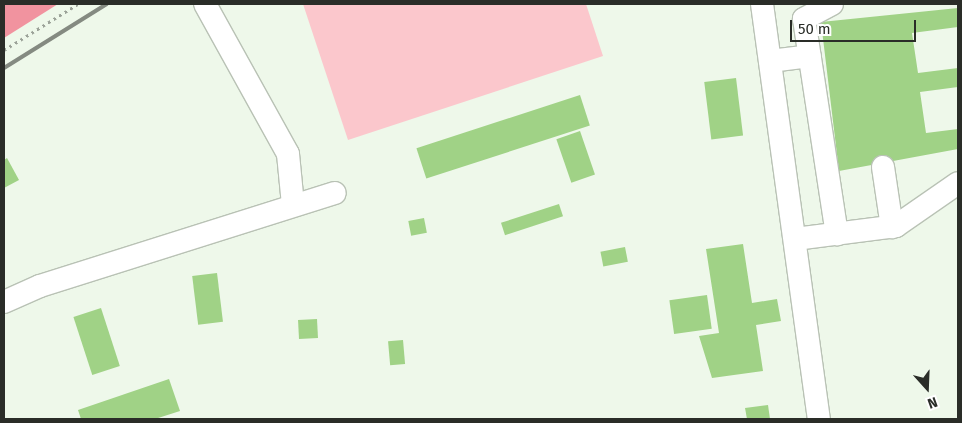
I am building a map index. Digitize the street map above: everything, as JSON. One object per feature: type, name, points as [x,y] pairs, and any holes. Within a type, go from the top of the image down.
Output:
[{"type":"street","points":[[204,4],[288,154],[293,205]]},
{"type":"street","points":[[762,4],[819,419]]},
{"type":"street","points":[[832,4],[804,18],[837,234]]},
{"type":"street","points":[[770,61],[810,56]]},
{"type":"street","points":[[883,167],[892,227]]},
{"type":"street","points":[[795,239],[892,227],[958,183]]},
{"type":"street","points":[[4,302],[40,286],[335,193]]},
{"type":"path","points":[[4,50],[78,4]]},
{"type":"shaded area","points":[[4,4],[58,4],[4,38]]},
{"type":"shaded area","points":[[303,4],[586,4],[603,56],[348,140]]},
{"type":"building","points":[[958,8],[958,27],[912,33],[918,73],[958,68],[958,87],[920,92],[926,133],[958,129],[958,149],[839,171],[821,22]]},
{"type":"building","points":[[736,78],[743,136],[711,139],[704,82]]},
{"type":"building","points":[[580,95],[590,125],[426,179],[416,148]]},
{"type":"building","points":[[580,131],[595,174],[571,183],[556,139]]},
{"type":"building","points":[[7,158],[19,180],[4,188],[4,160]]},
{"type":"building","points":[[559,204],[563,216],[505,235],[501,223]]},
{"type":"building","points":[[424,218],[427,233],[411,236],[408,221]]},
{"type":"building","points":[[743,244],[752,303],[777,299],[781,321],[756,325],[763,371],[712,378],[699,336],[719,333],[706,249]]},
{"type":"building","points":[[625,247],[628,262],[603,266],[600,252]]},
{"type":"building","points":[[217,273],[223,322],[198,325],[192,276]]},
{"type":"building","points":[[707,295],[712,329],[674,334],[669,300]]},
{"type":"building","points":[[101,308],[120,366],[92,375],[73,317]]},
{"type":"building","points":[[317,319],[318,338],[299,339],[298,320]]},
{"type":"building","points":[[403,340],[405,364],[390,365],[388,341]]},
{"type":"building","points":[[169,379],[180,411],[155,419],[81,419],[78,410]]},
{"type":"building","points":[[768,405],[770,419],[747,419],[745,408]]},
{"type":"railway","points":[[4,68],[107,4]]}]
